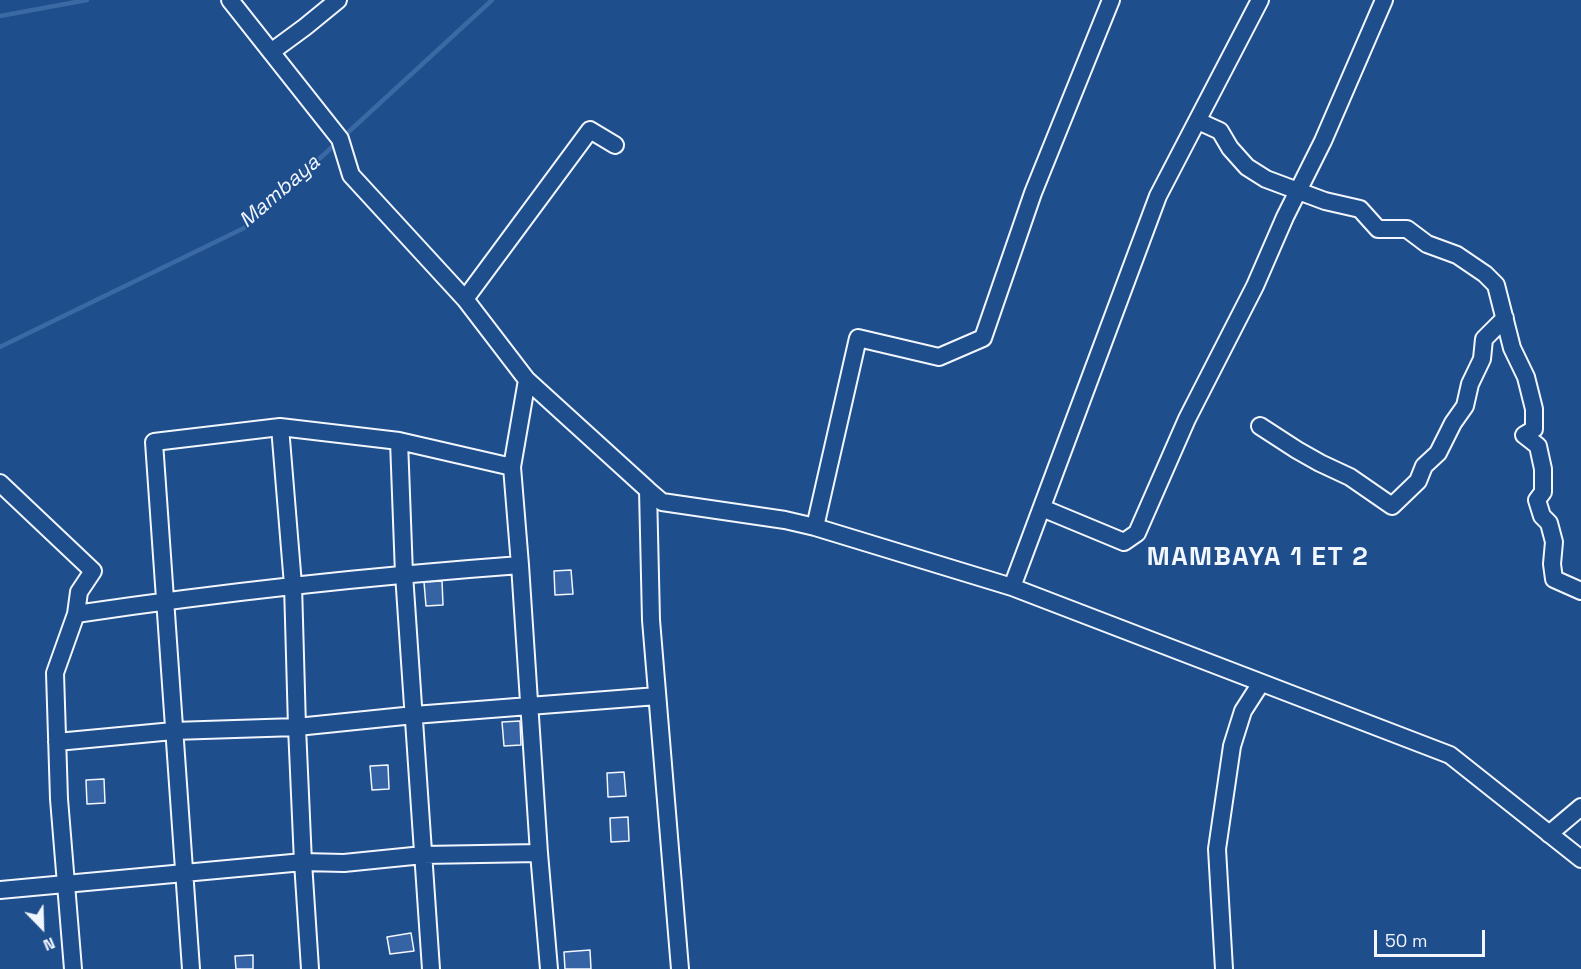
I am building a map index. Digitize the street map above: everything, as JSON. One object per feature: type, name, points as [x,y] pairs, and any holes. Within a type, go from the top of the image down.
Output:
[{"type":"street","points":[[230,0],[340,139],[351,175],[465,299],[527,381],[662,502],[815,526],[1012,587],[1450,755],[1581,859]]},
{"type":"street","points":[[271,52],[338,0]]},
{"type":"street","points":[[815,526],[858,338],[939,357],[983,338],[1033,193],[1111,0]]},
{"type":"street","points":[[1012,587],[1158,196],[1260,0]]},
{"type":"street","points":[[1042,508],[1124,542],[1137,533],[1187,419],[1255,286],[1285,217],[1323,141],[1384,0]]},
{"type":"street","points":[[1198,121],[1220,131],[1230,148],[1247,167],[1266,179],[1325,201],[1360,209],[1378,229],[1407,229],[1427,244],[1457,255],[1485,274],[1496,285],[1512,348],[1526,377],[1534,408],[1534,429],[1524,435],[1538,446],[1543,469],[1544,492],[1537,500],[1542,516],[1549,523],[1554,542],[1552,564],[1554,579],[1581,591]]},
{"type":"street","points":[[465,299],[590,130],[615,145]]},
{"type":"street","points":[[1260,426],[1297,450],[1350,477],[1392,506],[1418,481],[1424,466],[1438,453],[1453,423],[1465,406],[1470,384],[1482,359],[1484,339],[1504,318]]},
{"type":"street","points":[[527,381],[512,467],[549,969]]},
{"type":"street","points":[[191,969],[154,442],[280,427],[399,441],[512,467]]},
{"type":"street","points":[[280,427],[293,585],[297,727],[310,969]]},
{"type":"street","points":[[399,441],[404,574],[431,969]]},
{"type":"street","points":[[0,483],[93,571],[79,592],[76,614],[55,673],[59,799],[73,969]]},
{"type":"street","points":[[648,490],[651,620],[680,969]]},
{"type":"street","points":[[76,614],[293,585],[520,566]]},
{"type":"street","points":[[1224,969],[1217,849],[1232,746],[1243,711],[1261,683]]},
{"type":"street","points":[[57,742],[173,731],[297,727],[657,696]]},
{"type":"street","points":[[1549,834],[1581,807]]},
{"type":"street","points":[[0,890],[303,862],[344,863],[423,855],[539,853]]},
{"type":"building","points":[[571,570],[573,594],[555,595],[554,571]]},
{"type":"building","points":[[442,581],[443,605],[426,606],[424,582]]},
{"type":"building","points":[[520,721],[521,745],[504,746],[502,722]]},
{"type":"building","points":[[388,765],[389,789],[372,790],[370,766]]},
{"type":"building","points":[[624,772],[626,796],[608,797],[607,773]]},
{"type":"building","points":[[104,779],[105,803],[87,804],[86,780]]},
{"type":"building","points":[[628,817],[629,841],[611,842],[610,818]]},
{"type":"building","points":[[411,933],[414,951],[390,954],[387,937]]},
{"type":"building","points":[[590,950],[591,969],[565,969],[564,952]]},
{"type":"building","points":[[253,955],[253,969],[236,969],[235,956]]},
{"type":"waterway","points":[[0,16],[87,0]]},
{"type":"waterway","name":"Mambaya","points":[[0,347],[244,228],[492,0]]},
{"type":"district","name":"MAMBAYA 1 ET 2","points":[[1258,558]]}]
